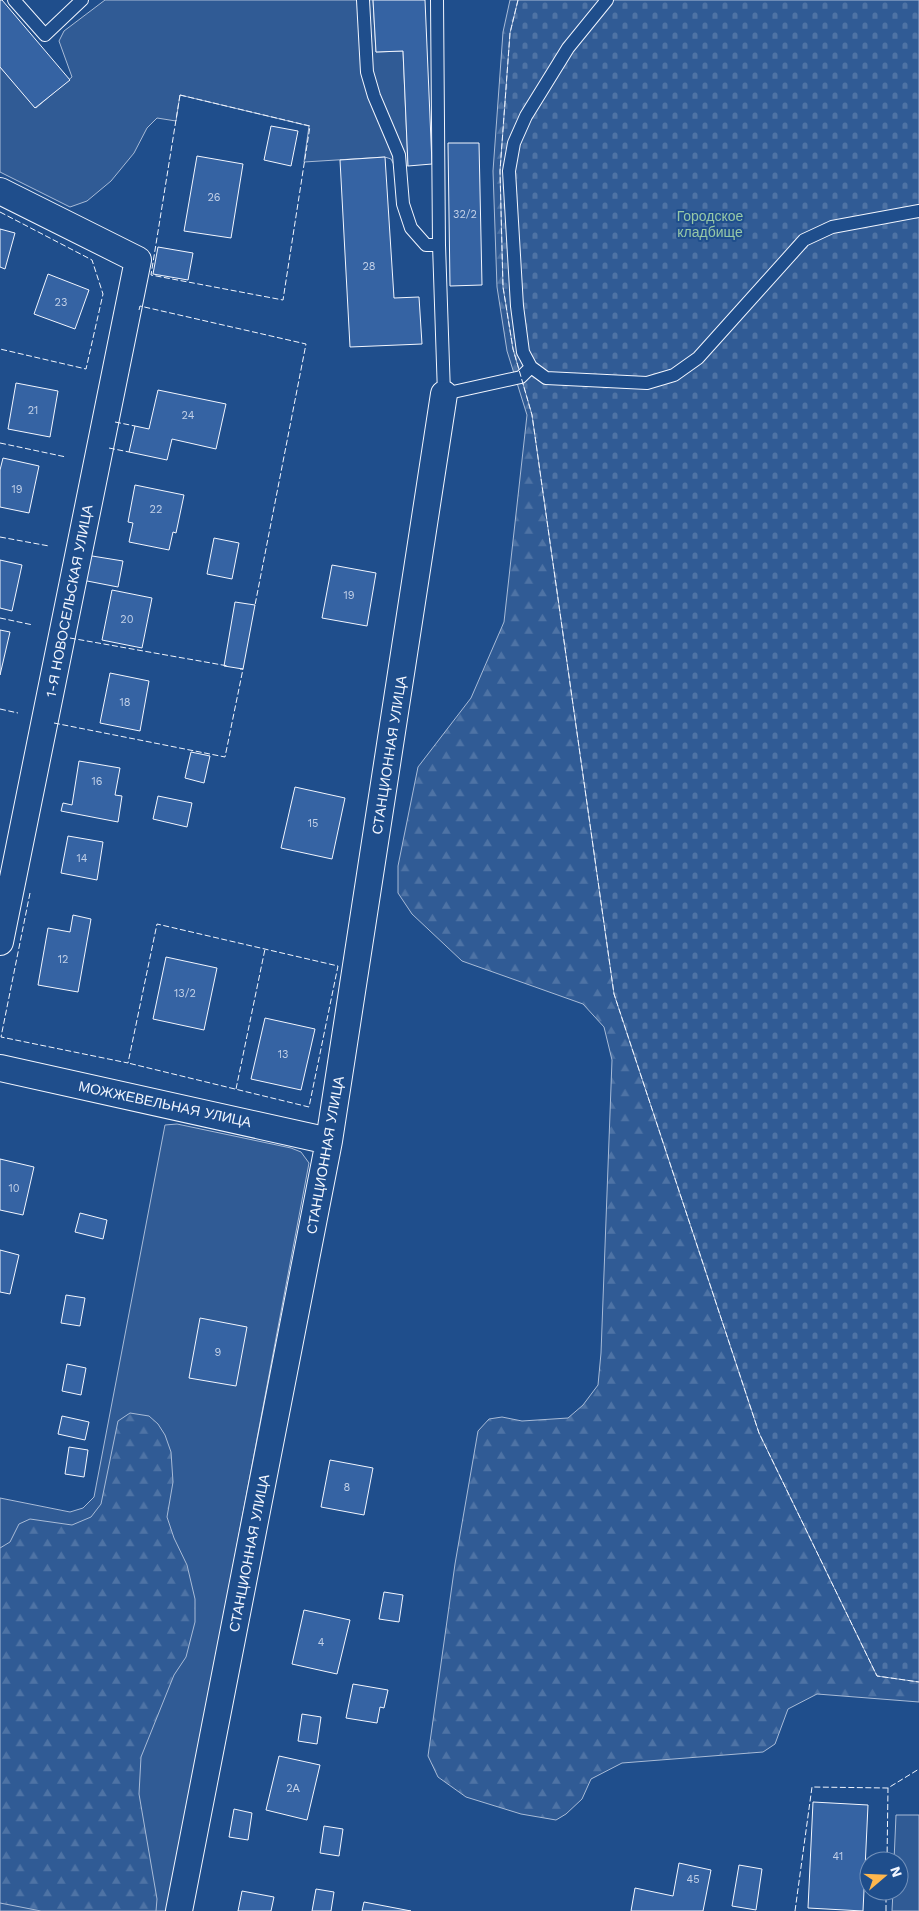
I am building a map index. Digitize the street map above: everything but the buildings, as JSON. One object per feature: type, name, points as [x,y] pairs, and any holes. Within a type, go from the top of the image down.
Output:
[{"type":"street","name":"1-Я НОВОСЕЛЬСКАЯ УЛИЦА","points":[[0,191],[138,260],[0,942]]},
{"type":"street","name":"СТАНЦИОННАЯ УЛИЦА","points":[[179,1911],[329,1141],[444,394]]},
{"type":"street","name":"МОЖЖЕВЕЛЬНАЯ УЛИЦА","points":[[0,1068],[329,1141]]},
{"type":"lane","points":[[14,0],[44,35],[82,0]]},
{"type":"lane","points":[[362,0],[368,72],[374,96],[398,155],[403,204],[411,228],[426,245],[439,245]]},
{"type":"lane","points":[[437,0],[439,245],[444,394],[521,376],[531,367]]},
{"type":"lane","points":[[607,0],[568,48],[526,116],[514,143],[509,171],[517,306],[523,352],[531,367],[546,378],[647,383],[674,375],[698,358],[804,240],[832,227],[919,211]]},
{"type":"shaded area","points":[[105,0],[373,0],[376,52],[403,51],[408,166],[394,165],[391,159],[385,157],[304,162],[309,126],[180,95],[176,121],[157,118],[147,128],[134,153],[111,181],[87,201],[70,207],[0,172],[0,67],[36,108],[72,77],[59,41],[64,31]]},
{"type":"shaded area","points":[[177,1124],[291,1148],[301,1152],[309,1163],[168,1911],[0,1911],[0,1498],[70,1512],[83,1508],[94,1497],[165,1125]]},
{"type":"shaded area","points":[[896,1815],[919,1815],[919,1911],[892,1911],[892,1901],[909,1901],[909,1851],[894,1851]]},
{"type":"green space","name":"Городское кладбище","points":[[510,0],[919,0],[919,1702],[817,1694],[788,1709],[775,1744],[763,1752],[622,1763],[591,1779],[582,1799],[566,1814],[556,1820],[521,1814],[466,1797],[438,1777],[428,1756],[455,1564],[478,1431],[489,1419],[502,1417],[522,1421],[568,1418],[583,1405],[598,1385],[601,1353],[612,1060],[604,1027],[583,1004],[462,961],[412,914],[398,893],[398,866],[418,767],[471,698],[504,622],[527,415],[507,351],[497,287],[493,171],[503,32]]},
{"type":"green space","name":"Городское кладбище","points":[[518,0],[919,0],[919,1682],[877,1676],[759,1433],[614,994],[532,415],[513,349],[503,287],[500,171],[510,33]]},
{"type":"green space","points":[[130,1413],[149,1416],[158,1424],[165,1435],[171,1452],[173,1482],[167,1517],[174,1538],[187,1565],[195,1599],[195,1622],[186,1657],[174,1675],[141,1757],[139,1794],[157,1899],[156,1911],[41,1911],[0,1903],[0,1548],[10,1542],[19,1524],[30,1519],[72,1525],[91,1517],[101,1504],[118,1421]]},
{"type":"fence","points":[[518,0],[510,33],[500,171],[503,287],[513,349],[532,415],[614,994],[759,1433],[877,1676],[919,1682]]},
{"type":"fence","points":[[180,95],[310,126],[283,300],[151,275],[180,95]]},
{"type":"fence","points":[[0,212],[92,260],[103,294],[86,369],[0,349]]},
{"type":"fence","points":[[139,310],[140,306],[306,344],[255,605]]},
{"type":"fence","points":[[115,422],[135,426]]},
{"type":"fence","points":[[0,443],[66,457]]},
{"type":"fence","points":[[109,448],[129,452]]},
{"type":"fence","points":[[0,537],[49,546]]},
{"type":"fence","points":[[0,618],[33,625]]},
{"type":"fence","points":[[70,638],[228,666]]},
{"type":"fence","points":[[54,723],[225,757],[243,669],[240,669]]},
{"type":"fence","points":[[0,709],[18,713]]},
{"type":"fence","points":[[30,893],[1,1037],[128,1063],[157,924],[338,966],[309,1107],[128,1063]]},
{"type":"fence","points":[[236,1089],[265,949]]},
{"type":"fence","points":[[795,1911],[812,1787],[888,1788],[919,1769]]},
{"type":"fence","points":[[887,1851],[888,1788]]},
{"type":"fence","points":[[886,1901],[886,1911]]}]
